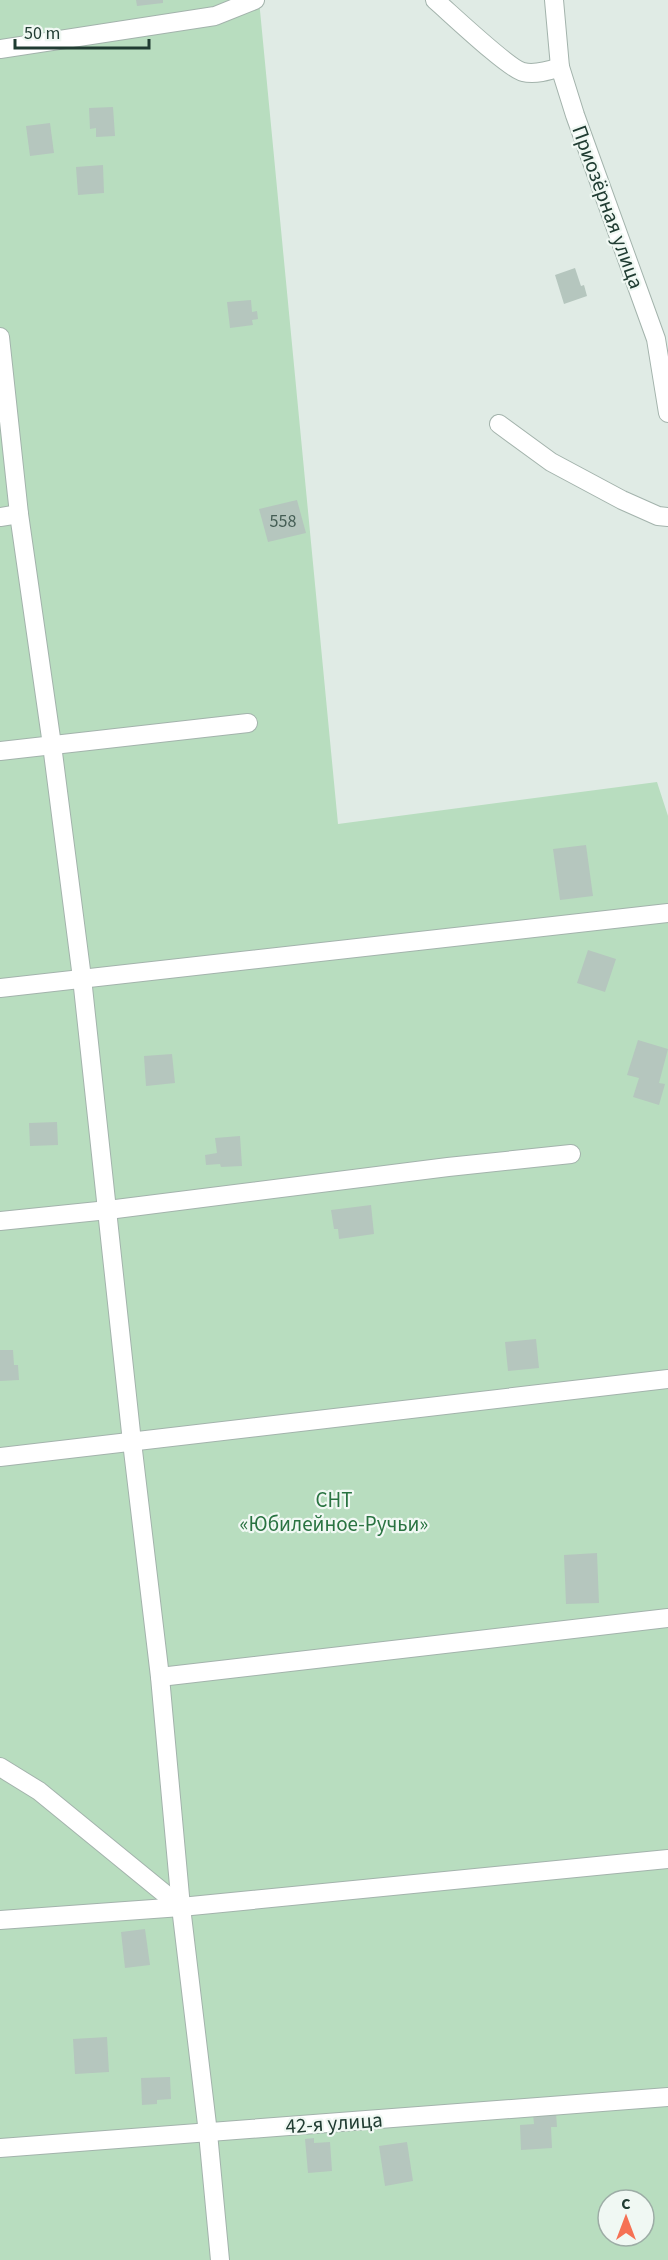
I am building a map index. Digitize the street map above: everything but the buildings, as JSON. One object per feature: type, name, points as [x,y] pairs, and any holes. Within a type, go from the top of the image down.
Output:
[{"type":"street","points":[[0,49],[215,16],[255,0]]},
{"type":"street","points":[[435,0],[506,62],[521,72],[542,72],[560,67]]},
{"type":"street","name":"Приозёрная улица","points":[[554,0],[560,67],[574,115],[656,339],[668,412]]},
{"type":"street","points":[[0,337],[19,514],[82,978],[160,1677],[181,1907],[208,2133],[220,2260]]},
{"type":"street","points":[[499,424],[551,462],[622,500],[658,516],[668,517]]},
{"type":"street","points":[[0,517],[19,514]]},
{"type":"street","points":[[0,751],[248,723]]},
{"type":"street","points":[[0,988],[668,913]]},
{"type":"street","points":[[0,1221],[571,1154]]},
{"type":"street","points":[[0,1457],[668,1379]]},
{"type":"street","points":[[160,1677],[668,1618]]},
{"type":"street","points":[[0,1767],[39,1791],[181,1907]]},
{"type":"street","points":[[0,1920],[181,1907],[668,1859]]},
{"type":"street","name":"42-я улица","points":[[0,2148],[668,2097]]},
{"type":"green space","name":"СНТ «Юбилейное-Ручьи»","points":[[0,0],[259,0],[338,824],[657,782],[668,816],[668,2260],[0,2260]]}]
